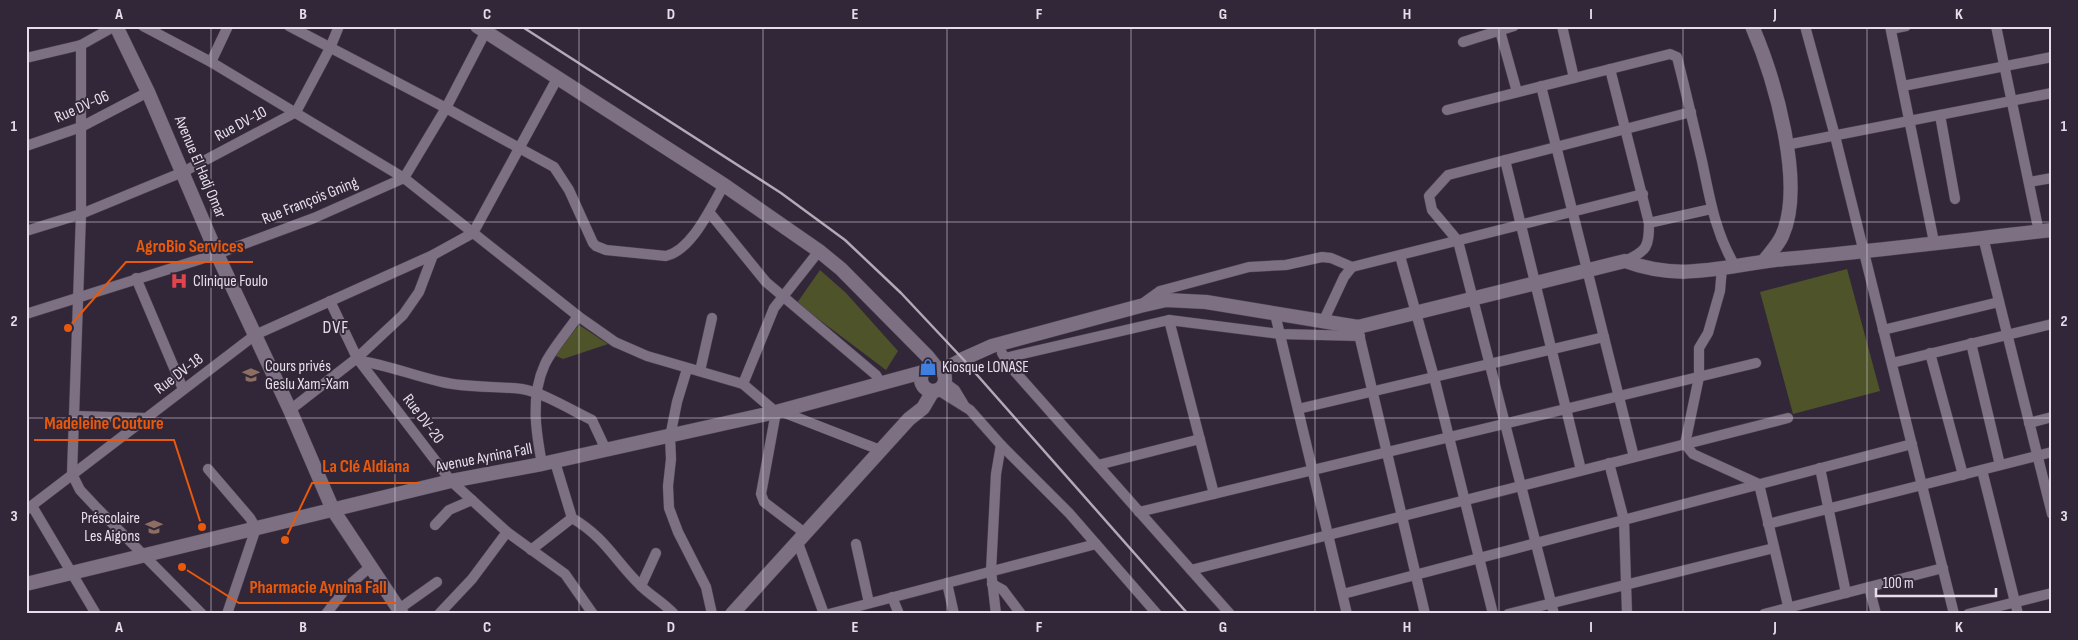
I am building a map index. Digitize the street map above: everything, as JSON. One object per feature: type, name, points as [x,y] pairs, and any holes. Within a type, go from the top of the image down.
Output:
[{"type":"main road","name":"Avenue El Hadj Omar","points":[[116,26],[148,92],[217,254],[290,410],[333,510],[401,612]]},
{"type":"main road","points":[[1752,26],[1773,81],[1786,145],[1790,204],[1782,236],[1764,261]]},
{"type":"main road","points":[[482,29],[724,185],[819,251],[846,275],[917,347],[921,362],[932,379],[909,419],[732,614]]},
{"type":"main road","points":[[1359,332],[1415,312],[1625,261],[1650,269],[1674,273],[1764,261],[1864,252],[1934,242],[2046,231]]},
{"type":"main road","name":"Avenue Aynina Fall","points":[[26,584],[451,481],[670,437],[886,383],[932,379],[963,359],[997,345],[1166,300],[1206,302],[1323,322],[1359,332]]},
{"type":"street","points":[[26,58],[80,45],[116,26]]},
{"type":"street","points":[[142,26],[212,62],[404,178],[578,316],[615,342],[647,356],[743,384],[778,411],[880,450]]},
{"type":"street","points":[[212,62],[228,26]]},
{"type":"street","points":[[289,26],[554,167],[569,190],[593,243],[606,250],[666,256],[675,254],[688,243],[724,185]]},
{"type":"street","points":[[296,112],[330,48],[339,26]]},
{"type":"street","points":[[1463,42],[1514,26]]},
{"type":"street","points":[[1562,26],[1574,78]]},
{"type":"street","points":[[1805,26],[1835,136],[1954,614]]},
{"type":"street","points":[[1906,26],[1891,28],[1934,242]]},
{"type":"street","points":[[1996,26],[2029,182],[2046,231]]},
{"type":"street","points":[[404,178],[446,108],[482,29]]},
{"type":"street","points":[[1500,31],[1517,92]]},
{"type":"street","points":[[80,45],[81,214],[72,474],[80,490],[200,613]]},
{"type":"street","points":[[1447,110],[1670,54],[1677,57],[1691,112],[1711,209],[1729,267],[1708,333],[1699,348],[1699,377],[1685,444]]},
{"type":"street","points":[[1903,86],[2052,57]]},
{"type":"street","points":[[1610,69],[1649,222],[1648,242],[1642,253],[1625,261]]},
{"type":"street","points":[[473,234],[558,77]]},
{"type":"street","points":[[1541,86],[1634,457]]},
{"type":"street","name":"Rue DV-06","points":[[26,146],[80,127],[148,92]]},
{"type":"street","points":[[1786,145],[2051,95]]},
{"type":"street","name":"Rue DV-10","points":[[26,231],[81,214],[183,172],[296,112]]},
{"type":"street","points":[[1552,608],[1458,241],[1432,210],[1429,196],[1448,175],[1691,112]]},
{"type":"street","points":[[1940,115],[1955,200]]},
{"type":"street","points":[[1506,160],[1581,470]]},
{"type":"street","name":"Rue François Gning","points":[[26,314],[78,296],[217,254],[314,218],[404,178]]},
{"type":"street","points":[[2029,182],[2052,178]]},
{"type":"street","points":[[1140,306],[1160,290],[1249,267],[1286,264],[1322,257],[1331,258],[1352,267],[1643,194]]},
{"type":"street","points":[[1649,222],[1711,209]]},
{"type":"street","points":[[709,212],[766,282],[886,383]]},
{"type":"street","name":"Rue DV-18","points":[[29,508],[255,335],[433,255],[473,234]]},
{"type":"street","points":[[1983,237],[2037,456],[2049,488],[2052,514]]},
{"type":"street","points":[[743,384],[774,308],[819,251]]},
{"type":"street","points":[[290,410],[359,360],[403,315],[419,292],[433,255]]},
{"type":"street","points":[[1400,256],[1434,377],[1492,614]]},
{"type":"street","points":[[1323,322],[1344,278],[1352,267]]},
{"type":"street","points":[[136,278],[183,390]]},
{"type":"street","name":"Rue DV-20","points":[[330,301],[359,360],[451,481],[507,532],[565,574],[593,614]]},
{"type":"street","points":[[1884,330],[1999,302]]},
{"type":"street","points":[[1275,314],[1347,614]]},
{"type":"street","points":[[578,316],[545,363],[536,394],[536,428],[548,463],[572,518],[589,528],[641,586],[674,614]]},
{"type":"street","points":[[700,371],[712,318]]},
{"type":"street","points":[[1005,358],[1169,320],[1280,334],[1359,332],[1425,614]]},
{"type":"street","points":[[1169,320],[1214,494]]},
{"type":"street","points":[[1892,363],[2052,324]]},
{"type":"street","points":[[1298,409],[1604,338]]},
{"type":"street","points":[[1971,343],[2000,465]]},
{"type":"street","points":[[997,345],[1005,358],[1230,614]]},
{"type":"street","points":[[1930,353],[1963,474]]},
{"type":"street","points":[[359,360],[442,382],[480,388],[523,390],[536,394],[592,420],[606,450]]},
{"type":"street","points":[[1139,512],[1756,363]]},
{"type":"street","points":[[687,369],[676,402],[670,437],[669,508],[678,532],[706,587],[712,614]]},
{"type":"street","points":[[932,379],[952,400],[964,405],[1069,513],[1158,614]]},
{"type":"street","points":[[778,411],[760,494],[764,502],[802,538],[824,614]]},
{"type":"street","points":[[74,416],[146,418]]},
{"type":"street","points":[[2029,423],[2052,417]]},
{"type":"street","points":[[1191,570],[1788,418]]},
{"type":"street","points":[[1098,465],[1200,439]]},
{"type":"street","points":[[1685,444],[1693,454],[1759,484]]},
{"type":"street","points":[[1342,594],[1912,444]]},
{"type":"street","points":[[996,614],[991,571],[996,474],[1001,445]]},
{"type":"street","points":[[1768,524],[2052,452]]},
{"type":"street","points":[[1609,463],[1624,520],[1627,614]]},
{"type":"street","points":[[1820,468],[1846,593]]},
{"type":"street","points":[[208,470],[250,518],[256,528],[227,614]]},
{"type":"street","points":[[1982,470],[2018,614]]},
{"type":"street","points":[[1759,484],[1789,611]]},
{"type":"street","points":[[435,525],[449,510],[472,500]]},
{"type":"street","points":[[29,508],[96,614]]},
{"type":"street","points":[[531,550],[572,518]]},
{"type":"street","points":[[439,614],[472,578],[507,532]]},
{"type":"street","points":[[856,544],[869,603]]},
{"type":"street","points":[[829,614],[1096,544]]},
{"type":"street","points":[[1508,614],[1552,608],[1626,585],[1774,548]]},
{"type":"street","points":[[641,586],[656,553]]},
{"type":"street","points":[[326,614],[347,588],[370,566]]},
{"type":"street","points":[[1764,614],[1789,611],[1846,593],[1943,568]]},
{"type":"street","points":[[401,612],[437,582]]},
{"type":"street","points":[[947,582],[954,614]]},
{"type":"street","points":[[992,584],[1003,590],[1020,614]]},
{"type":"street","points":[[1870,587],[1876,614]]},
{"type":"street","points":[[1968,614],[2052,594]]},
{"type":"street","points":[[892,597],[899,614]]},
{"type":"green space","points":[[1847,269],[1880,391],[1793,414],[1760,292]]},
{"type":"green space","points":[[820,270],[846,293],[898,351],[886,370],[797,303]]},
{"type":"green space","points":[[579,325],[608,344],[563,359],[554,355]]},
{"type":"railway","points":[[521,26],[781,193],[845,240],[901,293],[963,359],[1188,614]]},
{"type":"place","name":"Clinique Foulo","points":[[179,281]]},
{"type":"place","name":"AgroBio Services","points":[[68,328]]},
{"type":"place","name":"Kiosque LONASE","points":[[928,367]]},
{"type":"place","name":"Cours privés Geslu Xam-Xam","points":[[251,375]]},
{"type":"place","name":"Préscolaire Les Aigons","points":[[154,527]]},
{"type":"place","name":"Madeleine Couture","points":[[202,527]]},
{"type":"place","name":"La Clé Aldiana","points":[[285,540]]},
{"type":"place","name":"Pharmacie Aynina Fall","points":[[182,567]]},
{"type":"district","name":"DVF","points":[[336,327]]}]
